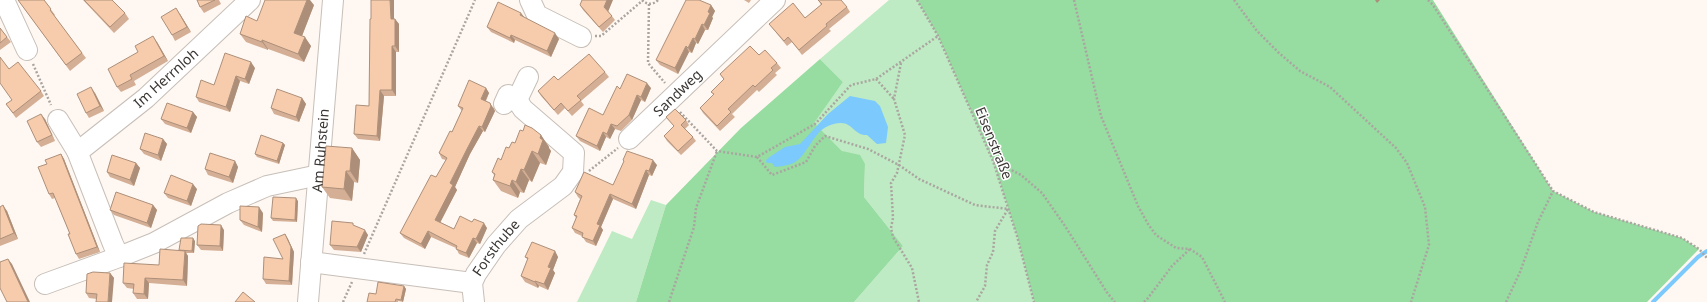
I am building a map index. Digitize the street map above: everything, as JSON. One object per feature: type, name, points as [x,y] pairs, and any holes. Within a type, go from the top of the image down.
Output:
[{"type":"street","points":[[4,0],[27,50]]},
{"type":"street","name":"Im Herrnloh","points":[[77,151],[146,98],[250,0]]},
{"type":"street","name":"Am Ruhstein","points":[[308,302],[333,0]]},
{"type":"street","points":[[530,0],[538,15],[581,37]]},
{"type":"street","name":"Sandweg","points":[[629,139],[775,0]]},
{"type":"street","points":[[528,77],[510,102],[523,109],[574,153],[573,172]]},
{"type":"street","points":[[58,120],[77,151],[119,257]]},
{"type":"street","name":"Forsthube","points":[[311,262],[473,293],[476,274],[496,245],[519,219],[563,186],[573,172]]},
{"type":"street","points":[[45,284],[154,244],[228,202],[267,186],[319,175]]},
{"type":"path","points":[[361,261],[475,0]]},
{"type":"path","points":[[581,37],[601,36],[642,0],[649,4],[653,4],[658,0]]},
{"type":"path","name":"Eisenstraße","points":[[917,0],[938,36],[993,161],[1034,302]]},
{"type":"path","points":[[1074,0],[1101,116],[1138,206],[1156,235],[1176,248],[1190,249],[1202,257],[1225,302]]},
{"type":"path","points":[[1234,0],[1257,31],[1278,53],[1300,71],[1330,87],[1396,148],[1407,163],[1425,207],[1429,245],[1411,302]]},
{"type":"path","points":[[1428,0],[1433,5],[1553,192],[1594,212],[1682,238],[1700,250],[1707,258]]},
{"type":"path","points":[[669,302],[694,228],[696,208],[717,151],[757,157],[815,124],[851,85],[876,79],[938,36]]},
{"type":"path","points":[[27,50],[58,120]]},
{"type":"path","points":[[894,99],[901,63]]},
{"type":"path","points":[[876,79],[894,99],[905,135],[897,173],[891,183],[893,218],[891,228],[893,237],[912,268],[919,302]]},
{"type":"path","points":[[757,157],[772,175],[806,162],[815,146],[825,136],[868,148],[899,165],[919,179],[975,205],[1008,209],[995,230],[993,252],[987,265],[985,286],[976,302]]},
{"type":"path","points":[[573,172],[591,171],[629,139]]},
{"type":"path","points":[[993,161],[1021,175],[1042,192],[1066,226],[1108,294],[1116,302]]},
{"type":"path","points":[[1506,302],[1520,272],[1538,222],[1553,192]]},
{"type":"path","points":[[1144,302],[1172,266],[1190,249]]},
{"type":"path","points":[[344,302],[353,281]]},
{"type":"green space","points":[[889,0],[917,0],[938,36],[993,161],[1017,236],[1034,302],[854,302],[903,246],[864,197],[865,164],[842,151],[813,123],[843,82],[820,59]]},
{"type":"green space","points":[[917,0],[1433,0],[1553,191],[1594,212],[1682,238],[1699,249],[1647,302],[1034,302],[1017,236],[993,161],[938,36]]},
{"type":"green space","points":[[820,59],[843,82],[814,123],[842,151],[860,155],[865,164],[864,197],[903,246],[854,302],[636,302],[666,205],[741,128]]},
{"type":"green space","points":[[651,200],[666,205],[636,302],[577,302],[612,231],[632,239]]},
{"type":"water","points":[[850,96],[875,101],[880,106],[888,127],[886,143],[877,144],[867,135],[859,133],[844,123],[832,124],[820,131],[798,160],[789,165],[775,167],[768,158],[785,147],[800,144],[828,114]]},
{"type":"building","points":[[18,0],[44,0],[82,53],[66,65]]},
{"type":"building","points":[[84,0],[112,0],[125,13],[110,27]]},
{"type":"building","points":[[197,0],[215,0],[200,7]]},
{"type":"building","points":[[265,0],[307,0],[294,33],[305,37],[298,54],[262,40],[262,42],[240,34],[246,16],[257,21]]},
{"type":"building","points":[[371,0],[390,0],[391,19],[395,19],[395,46],[392,46],[392,90],[380,90],[377,136],[354,134],[356,105],[369,106]]},
{"type":"building","points":[[582,0],[607,0],[604,7],[612,16],[599,27],[580,5]]},
{"type":"building","points":[[686,0],[699,0],[711,5],[708,12],[710,13],[704,25],[702,24],[695,39],[693,38],[688,48],[686,46],[675,68],[656,60]]},
{"type":"building","points":[[818,0],[841,0],[847,7],[826,24],[827,26],[799,50],[788,37],[784,41],[769,24],[793,3],[805,18],[822,4]]},
{"type":"building","points":[[498,2],[521,13],[520,15],[555,33],[547,51],[511,35],[510,38],[487,27]]},
{"type":"building","points":[[176,8],[187,27],[172,35],[161,17]]},
{"type":"building","points":[[0,28],[7,37],[0,43]]},
{"type":"building","points":[[153,36],[164,56],[130,75],[132,79],[117,87],[108,69],[138,52],[135,46]]},
{"type":"building","points":[[750,46],[759,55],[765,50],[777,63],[771,68],[773,70],[755,87],[753,85],[728,109],[731,112],[717,126],[700,108],[714,94],[711,92],[724,79],[720,74]]},
{"type":"building","points":[[225,53],[251,62],[245,79],[236,76],[226,107],[196,97],[201,80],[214,85]]},
{"type":"building","points":[[589,54],[605,72],[577,96],[581,100],[568,111],[561,103],[554,110],[538,91],[554,76],[558,80]]},
{"type":"building","points":[[0,57],[9,69],[18,62],[41,91],[13,113],[6,104],[12,100],[0,83]]},
{"type":"building","points":[[627,74],[647,83],[641,97],[637,95],[629,115],[617,126],[611,124],[607,134],[603,132],[597,146],[576,136],[589,108],[603,115],[617,86],[620,89]]},
{"type":"building","points":[[469,80],[486,88],[481,99],[490,103],[491,106],[482,127],[479,126],[450,183],[453,185],[435,220],[454,229],[460,216],[472,222],[474,219],[484,223],[476,239],[473,238],[466,253],[456,249],[457,246],[428,231],[421,244],[400,233],[431,175],[436,177],[447,158],[439,153],[450,131],[452,132],[463,108],[458,106]]},
{"type":"building","points":[[91,87],[100,106],[86,113],[77,94]]},
{"type":"building","points":[[277,89],[302,98],[296,117],[271,108]]},
{"type":"building","points":[[167,103],[193,112],[187,128],[161,119]]},
{"type":"building","points":[[675,109],[686,120],[681,125],[693,137],[678,151],[664,136],[674,126],[666,117]]},
{"type":"building","points":[[41,114],[52,135],[37,142],[27,121]]},
{"type":"building","points":[[525,125],[541,135],[540,138],[543,140],[538,154],[532,151],[524,170],[521,169],[516,182],[512,180],[510,186],[493,180],[495,174],[492,172],[498,158],[501,160],[506,147],[509,148],[512,142],[515,143],[520,130],[523,131]]},
{"type":"building","points":[[145,133],[163,139],[158,155],[140,149]]},
{"type":"building","points":[[261,135],[283,143],[277,161],[255,154]]},
{"type":"building","points":[[326,146],[352,148],[350,171],[346,171],[344,189],[322,187]]},
{"type":"building","points":[[627,151],[653,160],[649,171],[646,170],[632,204],[610,194],[597,224],[600,225],[593,241],[582,237],[583,233],[572,228],[577,216],[574,215],[582,196],[575,192],[584,172],[613,185]]},
{"type":"building","points":[[210,153],[235,161],[229,177],[205,169]]},
{"type":"building","points":[[61,154],[97,247],[76,254],[68,234],[70,234],[53,193],[49,194],[38,167],[47,164],[45,160]]},
{"type":"building","points":[[112,155],[136,163],[130,180],[107,172]]},
{"type":"building","points":[[171,175],[193,184],[187,201],[164,193]]},
{"type":"building","points":[[116,192],[153,205],[147,223],[110,210]]},
{"type":"building","points":[[273,197],[296,198],[295,220],[271,218]]},
{"type":"building","points":[[3,205],[14,233],[0,239],[0,207]]},
{"type":"building","points":[[240,206],[259,207],[258,227],[240,220]]},
{"type":"building","points":[[332,221],[353,223],[353,225],[365,230],[357,247],[330,245]]},
{"type":"building","points":[[201,224],[221,225],[220,246],[197,245],[198,226]]},
{"type":"building","points":[[285,234],[291,247],[289,281],[263,279],[264,257],[283,259],[273,239]]},
{"type":"building","points":[[181,238],[193,238],[192,251],[179,250]]},
{"type":"building","points":[[532,242],[555,251],[548,267],[551,268],[544,284],[521,276],[528,258],[525,257]]},
{"type":"building","points":[[160,249],[185,251],[183,280],[145,278],[144,294],[133,293],[134,284],[123,283],[124,263],[159,265]]},
{"type":"building","points":[[8,259],[28,302],[7,302],[0,288],[0,262]]},
{"type":"building","points":[[93,272],[110,273],[108,302],[96,302],[97,294],[86,293],[87,274]]},
{"type":"building","points":[[378,282],[404,286],[401,300],[396,299],[395,302],[367,302],[369,293],[376,294]]},
{"type":"building","points":[[243,292],[255,302],[235,302]]},
{"type":"waterway","points":[[1653,302],[1698,257],[1707,251]]}]
